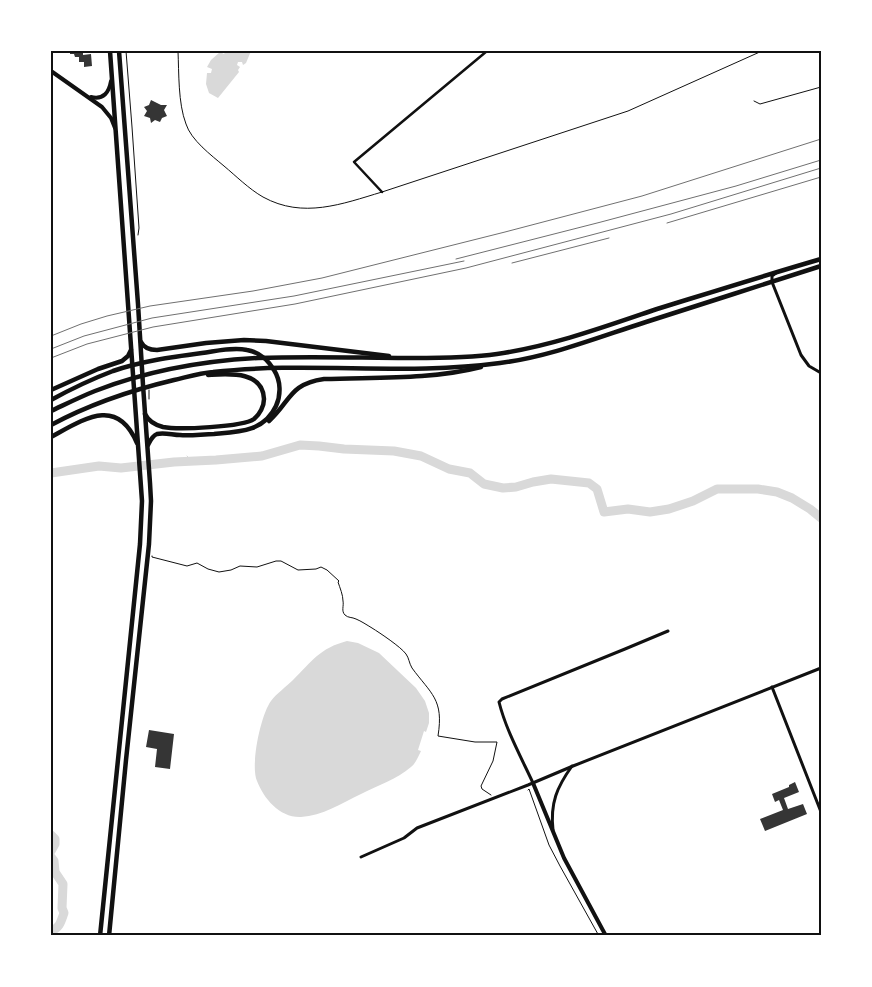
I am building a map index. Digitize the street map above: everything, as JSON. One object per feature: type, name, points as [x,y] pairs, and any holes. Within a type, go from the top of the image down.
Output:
[{"type":"main road","points":[[100,936],[140,544],[142,501],[110,51]]},
{"type":"main road","points":[[108,936],[149,544],[150,483],[119,51]]},
{"type":"main road","points":[[51,411],[136,377],[209,362],[250,358],[473,357],[536,347],[821,258]]},
{"type":"main road","points":[[148,448],[152,438],[157,434],[189,435],[234,432],[257,427],[274,416],[290,396],[303,384],[315,380],[439,375],[519,360],[553,351],[821,266]]},
{"type":"main road","points":[[140,339],[142,344],[152,350],[244,340],[410,358]]},
{"type":"main road","points":[[51,390],[98,369],[122,362],[128,356],[131,346]]},
{"type":"main road","points":[[51,400],[100,376],[127,367],[168,358],[241,349],[252,351],[266,360],[276,373],[279,389],[276,405],[267,419],[257,427]]},
{"type":"main road","points":[[51,425],[80,411],[138,389],[211,372],[320,367],[419,369],[496,364]]},
{"type":"main road","points":[[145,413],[151,422],[158,426],[172,428],[229,425],[248,422],[258,415],[264,399],[258,384],[251,378],[238,375],[192,376]]},
{"type":"main road","points":[[51,436],[94,416],[109,416],[126,425],[134,436],[138,448]]},
{"type":"street","points":[[382,192],[354,162],[487,51]]},
{"type":"street","points":[[51,70],[102,107],[111,118],[115,130]]},
{"type":"street","points":[[87,96],[99,98],[106,94],[112,78]]},
{"type":"street","points":[[779,271],[772,276],[772,282],[801,355],[809,366],[821,373]]},
{"type":"street","points":[[606,936],[564,858],[501,712],[499,702],[502,699],[668,630]]},
{"type":"street","points":[[361,857],[404,838],[417,828],[821,668]]},
{"type":"street","points":[[772,686],[821,812]]},
{"type":"street","points":[[554,836],[552,812],[554,800],[562,781],[573,766]]},
{"type":"lane","points":[[178,51],[182,111],[186,126],[192,135],[209,153],[263,197],[296,208],[319,208],[382,192],[628,112],[762,51]]},
{"type":"lane","points":[[754,101],[760,104],[821,87]]},
{"type":"path","points":[[126,51],[138,215]]},
{"type":"path","points":[[152,557],[187,566],[197,563],[219,572],[240,566],[257,567],[276,561],[281,561],[298,570],[321,567],[326,570],[339,581],[344,614],[355,618],[406,653],[411,666],[437,702],[440,719],[438,736],[475,742],[497,742],[493,761],[481,786],[482,789],[491,795]]},
{"type":"path","points":[[529,789],[549,845],[599,936]]},
{"type":"shaded area","points":[[226,51],[251,51],[246,63],[243,65],[242,62],[238,62],[239,72],[218,98],[209,93],[206,84],[207,73],[211,73],[212,69],[207,67],[211,60],[220,52],[224,54]]},
{"type":"shaded area","points":[[347,641],[358,643],[379,653],[416,688],[425,701],[429,713],[429,723],[426,732],[424,731],[418,750],[421,751],[413,765],[400,775],[332,808],[309,816],[301,817],[286,814],[268,801],[260,788],[255,774],[260,728],[267,708],[273,698],[311,661],[330,647]]},
{"type":"building","points":[[70,51],[83,51],[83,55],[91,54],[92,66],[84,67],[84,62],[79,62],[79,57],[70,54]]},
{"type":"building","points":[[151,100],[161,105],[167,105],[164,110],[167,116],[162,118],[160,122],[155,120],[151,123],[150,118],[144,116],[147,111],[144,107],[149,105]]},
{"type":"building","points":[[149,730],[174,734],[170,769],[155,767],[157,749],[146,747]]},
{"type":"building","points":[[795,782],[799,792],[784,798],[788,809],[803,804],[807,814],[765,831],[760,819],[783,810],[779,800],[775,802],[772,794],[789,787],[789,785]]},
{"type":"waterway","points":[[51,473],[99,466],[121,468],[262,456],[300,445],[319,446],[394,451],[421,456],[449,469],[470,473],[484,484],[503,488],[551,479],[589,483],[597,489],[604,512],[628,509],[650,512],[669,509],[693,501],[717,489],[758,489],[777,492],[792,498],[821,518]]},
{"type":"waterway","points":[[187,456],[192,461]]},
{"type":"waterway","points":[[51,835],[55,839],[55,844],[51,851]]},
{"type":"waterway","points":[[51,857],[54,861],[55,872],[63,884],[62,908],[64,913],[58,926],[51,931]]},
{"type":"railway","points":[[51,336],[107,316],[150,306],[253,291],[322,278],[505,232],[642,196],[821,139]]},
{"type":"railway","points":[[456,259],[736,186],[821,160]]},
{"type":"railway","points":[[51,358],[87,344],[153,327],[295,304],[466,268],[671,214],[821,168]]},
{"type":"railway","points":[[667,223],[821,177]]},
{"type":"railway","points":[[512,263],[609,238]]},
{"type":"railway","points":[[51,349],[84,336],[152,318],[294,296],[464,261]]}]
